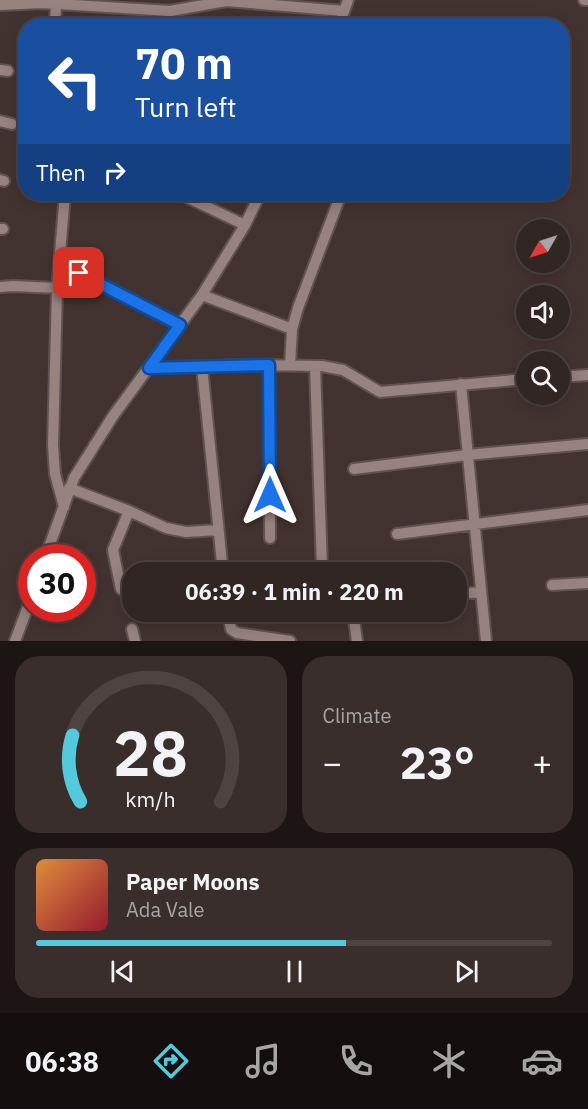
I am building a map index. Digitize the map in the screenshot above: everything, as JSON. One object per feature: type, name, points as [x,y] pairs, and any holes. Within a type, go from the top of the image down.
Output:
[{"type":"street","points":[[0,4],[56,4],[170,11],[226,1],[346,5]]},
{"type":"street","points":[[56,4],[56,18]]},
{"type":"street","points":[[0,121],[12,124]]},
{"type":"street","points":[[64,201],[57,288],[53,446],[55,474],[64,507]]},
{"type":"street","points":[[195,201],[245,225]]},
{"type":"street","points":[[50,544],[69,488],[113,416],[202,294],[245,225],[257,201]]},
{"type":"street","points":[[290,365],[292,329],[338,201]]},
{"type":"street","points":[[59,262],[180,325]]},
{"type":"street","points":[[0,287],[57,288]]},
{"type":"street","points":[[202,294],[292,329]]},
{"type":"street","points":[[269,365],[270,538]]},
{"type":"street","points":[[149,368],[315,366],[343,370],[380,392],[516,380]]},
{"type":"street","points":[[315,366],[322,562]]},
{"type":"street","points":[[202,367],[222,562]]},
{"type":"street","points":[[570,376],[588,375]]},
{"type":"street","points":[[461,384],[486,641]]},
{"type":"street","points":[[354,469],[467,455],[588,444]]},
{"type":"street","points":[[69,488],[166,528],[186,532],[218,530]]},
{"type":"street","points":[[397,534],[588,510]]},
{"type":"street","points":[[121,589],[113,550],[129,511]]},
{"type":"street","points":[[552,585],[588,583]]},
{"type":"street","points":[[467,593],[481,592]]},
{"type":"street","points":[[15,641],[22,622]]},
{"type":"street","points":[[230,622],[231,629],[237,633],[290,641]]},
{"type":"street","points":[[354,622],[357,641]]},
{"type":"street","points":[[132,629],[135,641]]},
{"type":"route","points":[[79,273],[180,325],[149,368],[269,365],[270,495]]}]
